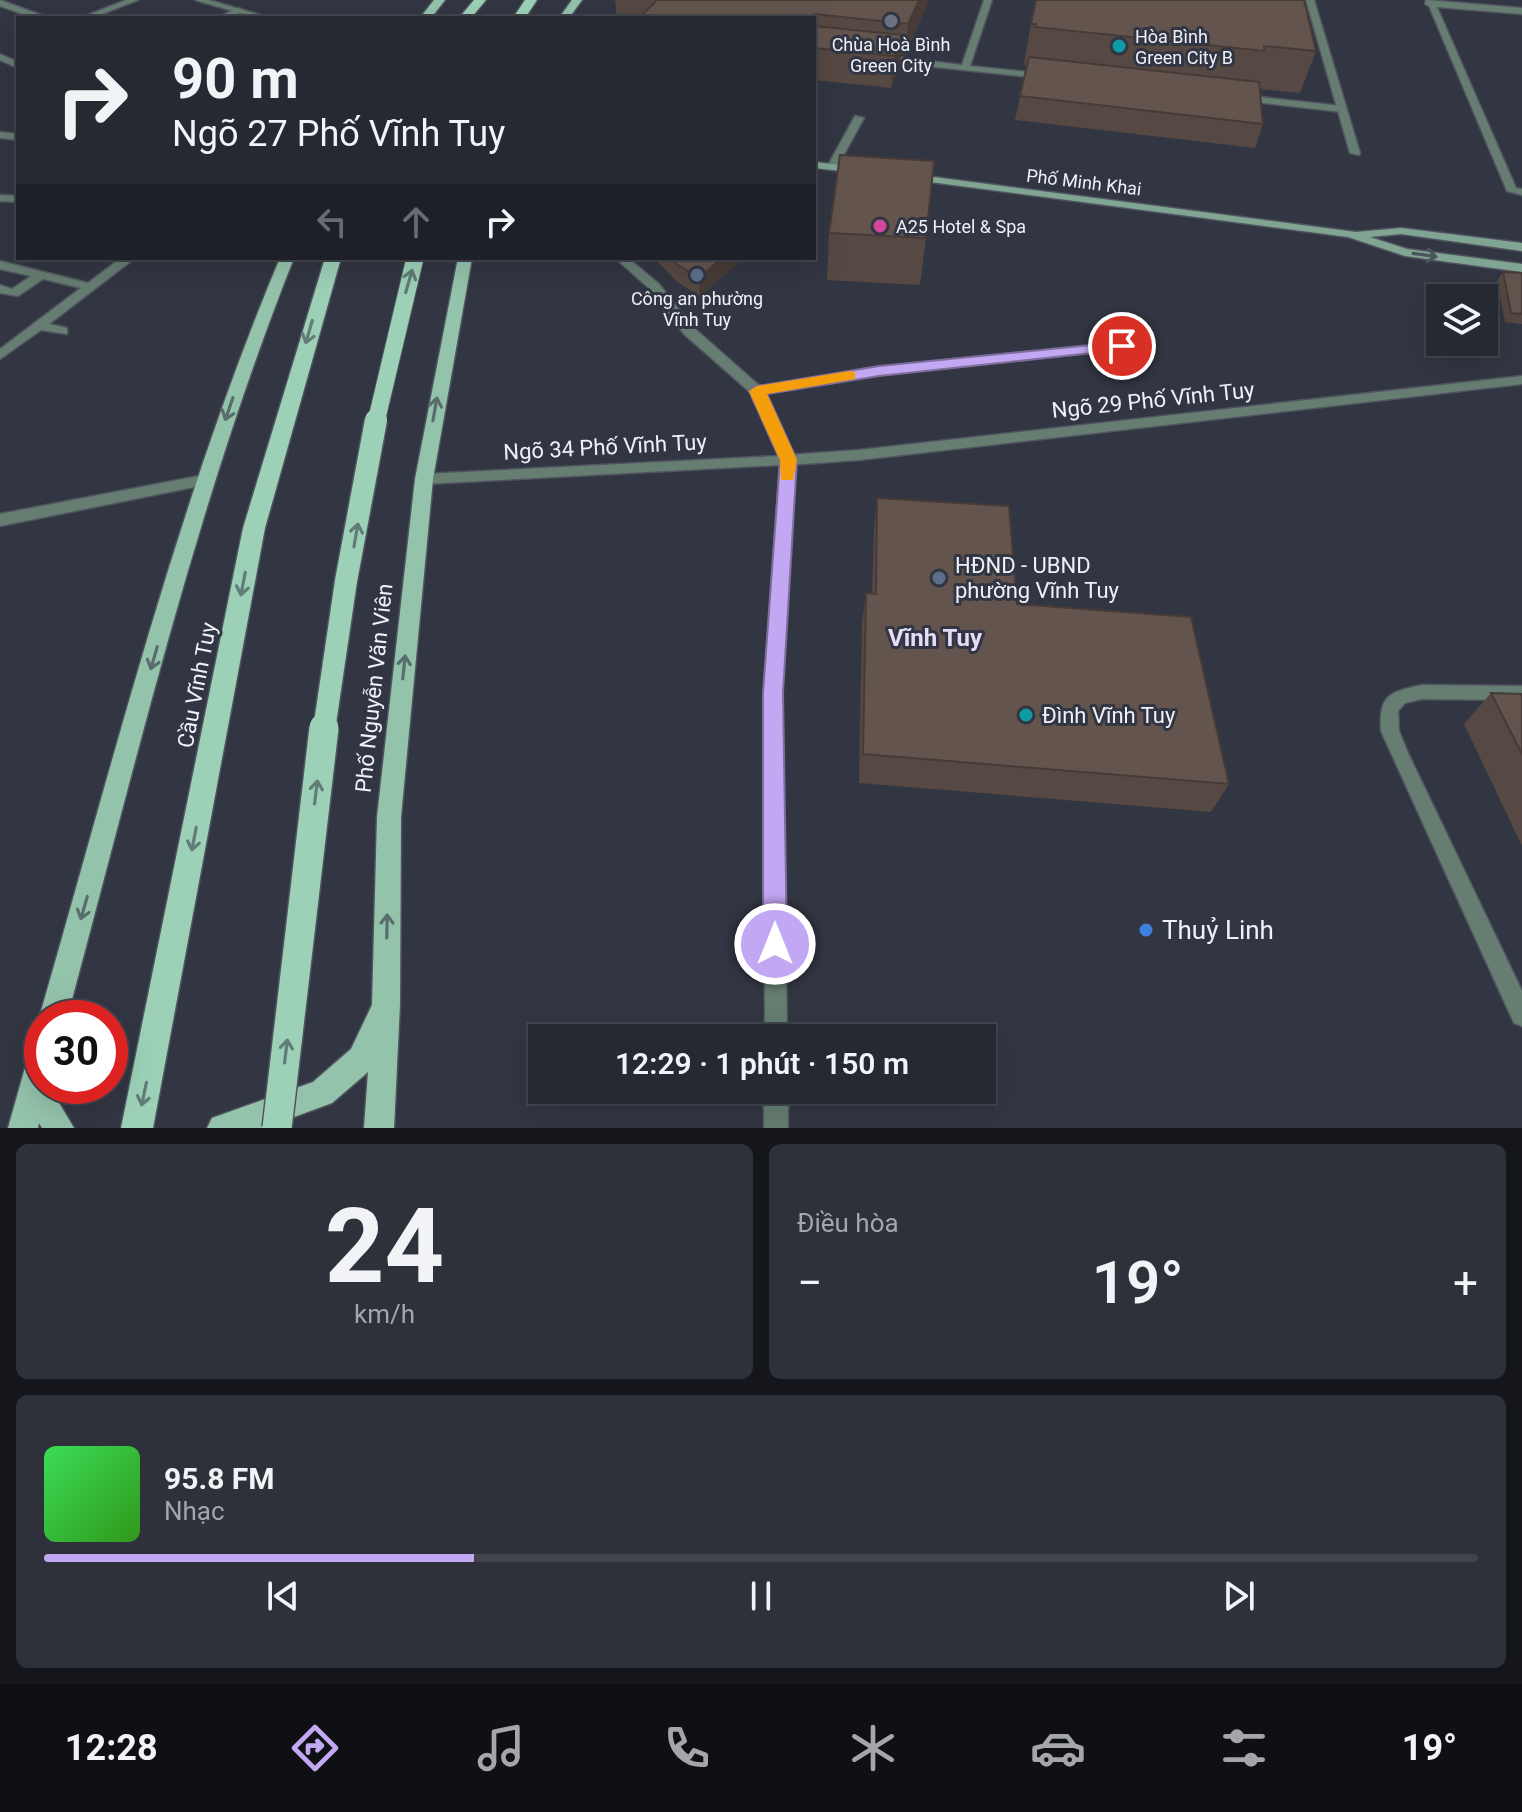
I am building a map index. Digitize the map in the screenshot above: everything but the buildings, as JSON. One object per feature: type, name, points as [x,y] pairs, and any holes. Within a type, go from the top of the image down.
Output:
[{"type":"highway","points":[[467,16],[480,0]]},
{"type":"highway","name":"Cầu Vĩnh Tuy","points":[[137,1128],[254,528],[332,260]]},
{"type":"highway","points":[[277,1128],[329,688],[387,359],[414,260]]},
{"type":"main road","points":[[427,16],[440,0]]},
{"type":"main road","points":[[816,165],[878,173]]},
{"type":"main road","name":"Phố Minh Khai","points":[[893,175],[1350,234],[1401,231],[1522,247]]},
{"type":"main road","name":"Phố Minh Khai","points":[[1350,234],[1405,252],[1522,268]]},
{"type":"main road","points":[[58,1000],[204,480],[246,358],[286,260]]},
{"type":"main road","name":"Phố Nguyễn Văn Viên","points":[[379,1128],[386,1004],[389,817],[424,479],[465,260]]},
{"type":"main road","points":[[222,1128],[322,1093],[361,1059],[386,1004]]},
{"type":"main road","points":[[23,1128],[29,1104]]},
{"type":"main road","points":[[44,1104],[59,1128]]},
{"type":"street","points":[[90,16],[134,0]]},
{"type":"street","points":[[199,0],[239,14],[260,16]]},
{"type":"street","points":[[965,68],[988,0]]},
{"type":"street","points":[[1310,0],[1355,153]]},
{"type":"street","points":[[1522,11],[1430,2],[1512,191],[1522,192]]},
{"type":"street","points":[[0,3],[36,16]]},
{"type":"street","points":[[875,58],[1060,78]]},
{"type":"street","points":[[1232,97],[1342,109]]},
{"type":"street","points":[[832,167],[859,118]]},
{"type":"street","points":[[0,355],[126,260]]},
{"type":"street","points":[[623,260],[655,287],[689,331],[757,391],[788,460],[773,693],[776,1024]]},
{"type":"street","points":[[0,265],[91,287]]},
{"type":"street","points":[[0,289],[14,293],[41,275]]},
{"type":"street","points":[[39,326],[62,331]]},
{"type":"street","points":[[757,391],[879,371],[1122,346]]},
{"type":"street","name":"Ngõ 29 Phố Vĩnh Tuy","points":[[788,460],[859,455],[1522,380]]},
{"type":"street","name":"Ngõ 34 Phố Vĩnh Tuy","points":[[424,479],[788,460]]},
{"type":"street","points":[[0,520],[204,480]]},
{"type":"street","points":[[1522,693],[1422,692],[1399,697],[1389,709],[1390,731],[1399,753],[1522,1015]]},
{"type":"street","points":[[776,1104],[776,1128]]},
{"type":"slow traffic","points":[[787,476],[788,460],[757,391],[850,376]]},
{"type":"place","name":"Chùa Hoà Bình Green City","points":[[891,21]]},
{"type":"place","name":"Hòa Bình Green City B","points":[[1119,46]]},
{"type":"place","name":"A25 Hotel & Spa","points":[[880,226]]},
{"type":"place","name":"Công an phường Vĩnh Tuy","points":[[697,275]]},
{"type":"place","name":"HĐND - UBND phường Vĩnh Tuy","points":[[939,578]]},
{"type":"place","name":"Đình Vĩnh Tuy","points":[[1026,715]]},
{"type":"place","name":"Thuỷ Linh","points":[[1146,930]]},
{"type":"district","name":"Vĩnh Tuy","points":[[935,638]]},
{"type":"route","points":[[775,944],[773,693],[788,460],[757,391],[879,371],[1122,346]]}]
